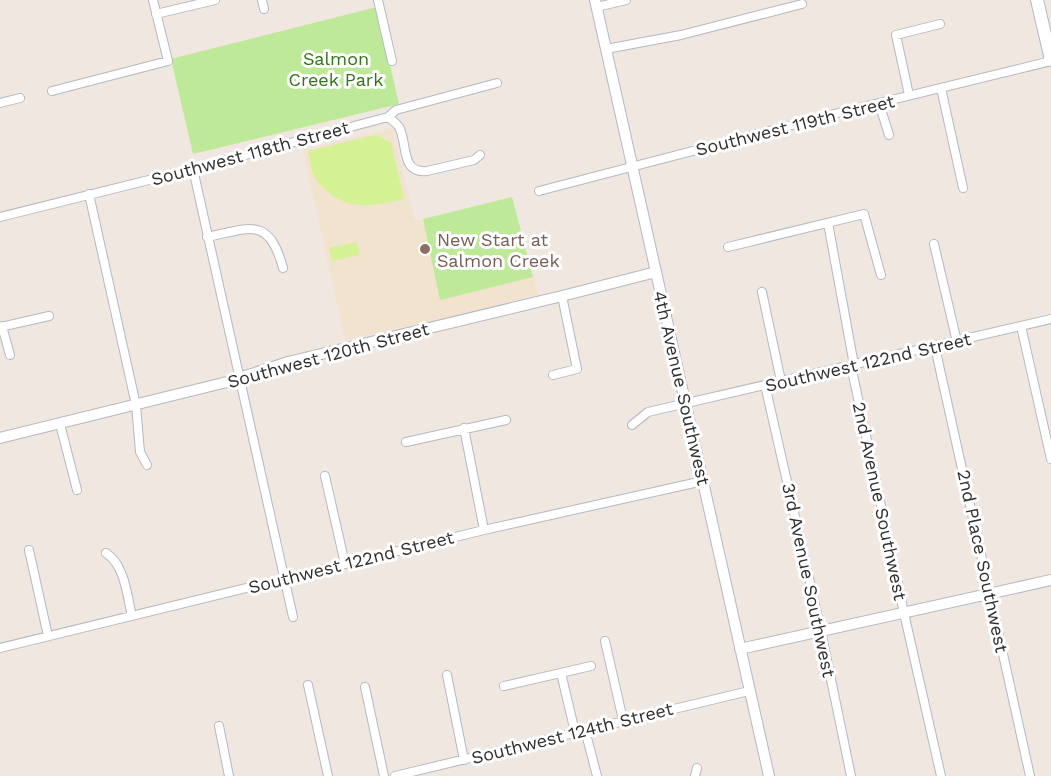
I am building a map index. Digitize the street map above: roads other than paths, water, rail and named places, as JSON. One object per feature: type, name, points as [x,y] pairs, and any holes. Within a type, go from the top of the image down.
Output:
[{"type":"main road","points":[[1037,0],[1051,61]]},
{"type":"street","points":[[52,91],[168,62],[153,0]]},
{"type":"street","points":[[156,14],[215,0]]},
{"type":"street","points":[[378,0],[392,61]]},
{"type":"street","points":[[596,4],[626,0]]},
{"type":"street","name":"4th Avenue Southwest","points":[[596,4],[769,776]]},
{"type":"street","points":[[606,49],[681,35],[802,4]]},
{"type":"street","points":[[909,95],[896,35],[940,24]]},
{"type":"street","name":"Southwest 119th Street","points":[[539,191],[909,95],[1051,61]]},
{"type":"street","name":"Southwest 118th Street","points":[[0,217],[388,117],[396,110],[497,83]]},
{"type":"street","points":[[941,88],[963,188]]},
{"type":"street","points":[[0,103],[20,98]]},
{"type":"street","points":[[879,103],[889,135]]},
{"type":"street","points":[[388,117],[399,126],[408,163],[419,172],[474,160],[480,155]]},
{"type":"street","points":[[193,169],[293,617]]},
{"type":"street","points":[[89,194],[136,405],[140,452],[147,465]]},
{"type":"street","points":[[728,247],[864,214],[881,275]]},
{"type":"street","name":"2nd Avenue Southwest","points":[[828,224],[854,365],[853,375],[941,776]]},
{"type":"street","points":[[207,237],[259,229],[274,241],[283,268]]},
{"type":"street","points":[[934,244],[957,342]]},
{"type":"street","name":"Southwest 120th Street","points":[[0,438],[239,378],[288,362],[562,297],[656,272]]},
{"type":"street","points":[[762,291],[781,381]]},
{"type":"street","points":[[553,375],[577,369],[562,297]]},
{"type":"street","points":[[10,355],[1,327],[50,316]]},
{"type":"street","name":"Southwest 122nd Street","points":[[632,425],[648,412],[1051,319]]},
{"type":"street","points":[[1021,326],[1051,459]]},
{"type":"street","name":"2nd Place Southwest","points":[[935,347],[1030,776]]},
{"type":"street","name":"3rd Avenue Southwest","points":[[765,385],[821,631],[851,776]]},
{"type":"street","points":[[406,442],[506,420]]},
{"type":"street","points":[[60,424],[77,490]]},
{"type":"street","points":[[464,428],[484,530]]},
{"type":"street","points":[[325,476],[345,564]]},
{"type":"street","name":"Southwest 122nd Street","points":[[0,648],[484,530],[703,481]]},
{"type":"street","points":[[29,550],[48,636]]},
{"type":"street","points":[[106,553],[115,561],[122,574],[132,616]]},
{"type":"street","points":[[740,649],[1051,580]]},
{"type":"street","points":[[605,641],[623,720]]},
{"type":"street","points":[[504,686],[591,666]]},
{"type":"street","points":[[561,673],[575,732]]},
{"type":"street","points":[[447,675],[464,759]]},
{"type":"street","points":[[308,685],[328,776]]},
{"type":"street","points":[[365,687],[384,776]]},
{"type":"street","name":"Southwest 124th Street","points":[[395,776],[426,772],[464,759],[750,692]]},
{"type":"street","points":[[219,726],[229,776]]},
{"type":"street","points":[[585,730],[597,776]]},
{"type":"place","name":"New Start at Salmon Creek","points":[[425,249]]},
{"type":"park label","name":"Salmon Creek Park","points":[[336,68]]}]
